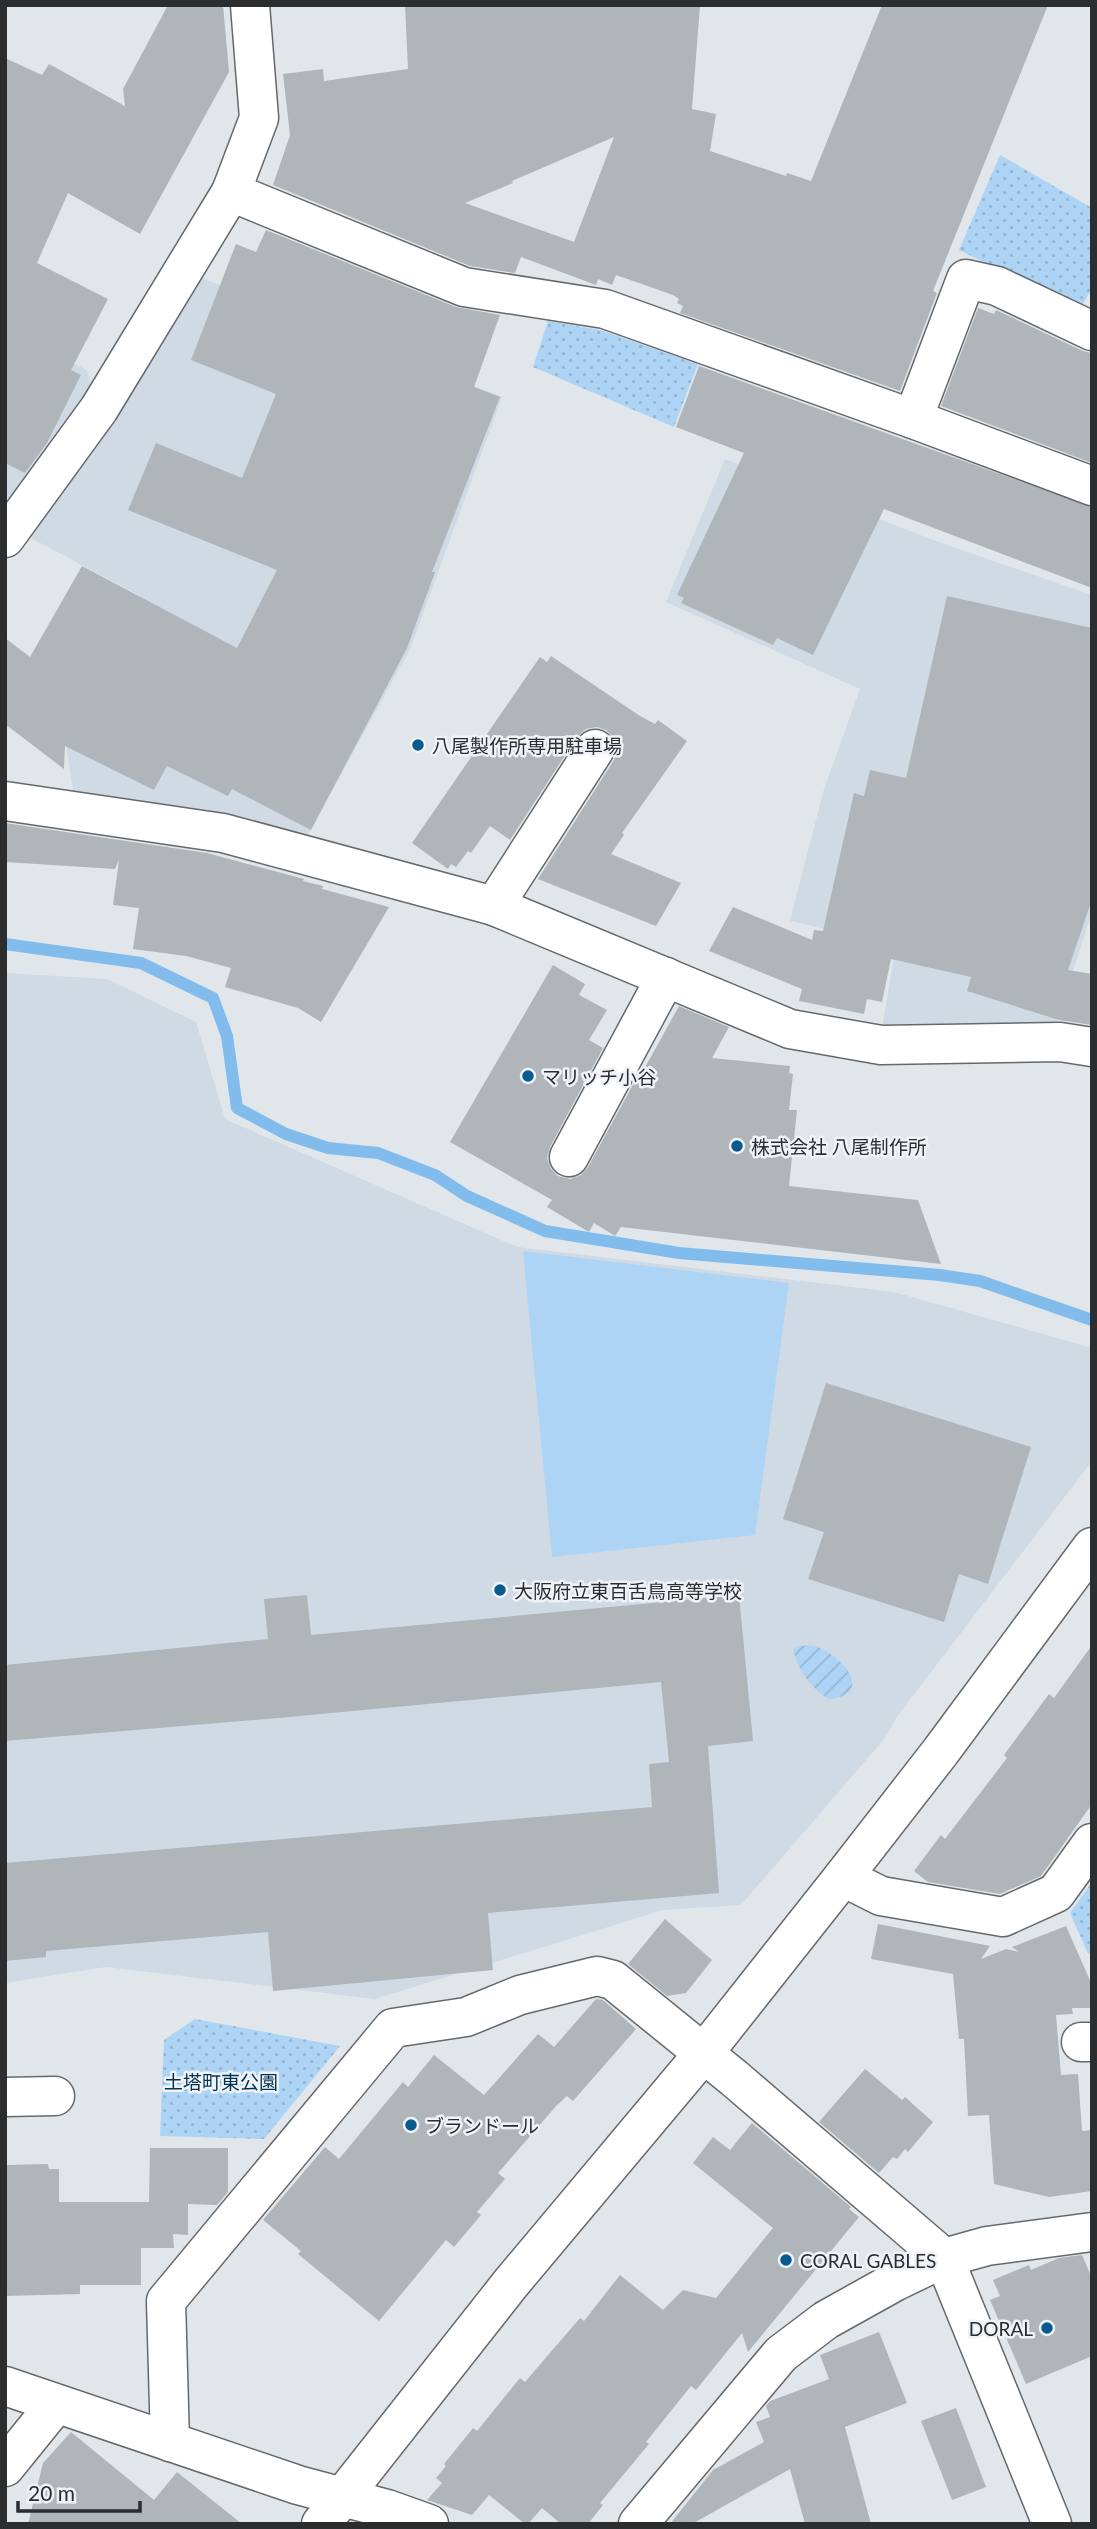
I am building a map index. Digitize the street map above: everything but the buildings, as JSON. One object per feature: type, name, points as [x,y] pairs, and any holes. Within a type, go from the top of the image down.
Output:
[{"type":"street","points":[[5,538],[99,409],[231,192],[259,118],[250,5]]},
{"type":"street","points":[[231,192],[464,287],[605,309],[1092,486]]},
{"type":"street","points":[[913,419],[966,279],[997,286],[1092,331]]},
{"type":"street","points":[[494,906],[595,749]]},
{"type":"street","points":[[5,801],[223,833],[494,906],[790,1029],[881,1045],[1060,1042],[1092,1047]]},
{"type":"street","points":[[569,1157],[666,977]]},
{"type":"street","points":[[332,2511],[511,2283],[703,2054],[844,1877],[1092,1547]]},
{"type":"street","points":[[844,1877],[881,1896],[1003,1917],[1056,1892],[1092,1843]]},
{"type":"street","points":[[170,2442],[166,2301],[393,2028],[466,2017],[520,1996],[597,1976],[613,1980],[944,2258],[1052,2524]]},
{"type":"street","points":[[5,2097],[55,2096]]},
{"type":"street","points":[[639,2524],[781,2354],[826,2320],[895,2281],[944,2258],[987,2246],[1092,2232]]},
{"type":"street","points":[[5,2386],[170,2442],[332,2511],[387,2509],[429,2524]]},
{"type":"street","points":[[5,2467],[56,2404]]},
{"type":"shaded area","points":[[200,277],[502,397],[410,649],[307,836],[74,798],[64,731],[139,595],[25,535]]},
{"type":"shaded area","points":[[5,330],[87,370],[92,386],[13,507],[5,490]]},
{"type":"shaded area","points":[[725,459],[933,540],[1092,595],[1092,912],[1055,1027],[882,1029],[896,945],[790,921],[824,789],[860,689],[666,602]]},
{"type":"shaded area","name":"大阪府立東百舌鳥高等学校","points":[[5,973],[107,979],[196,1022],[225,1119],[517,1247],[894,1292],[1092,1348],[1092,1461],[896,1718],[885,1738],[741,1905],[663,1910],[375,1999],[106,1967],[5,1983]]},
{"type":"green space","points":[[1000,155],[1092,208],[1092,288],[1080,309],[959,250]]},
{"type":"green space","points":[[548,321],[600,330],[698,364],[674,427],[533,367]]},
{"type":"green space","points":[[523,1251],[789,1283],[755,1535],[552,1557]]},
{"type":"green space","points":[[797,1646],[814,1646],[835,1657],[850,1674],[850,1690],[843,1696],[828,1699],[821,1694],[798,1665],[793,1649]]},
{"type":"green space","points":[[1092,1882],[1092,1954],[1088,1954],[1070,1913]]},
{"type":"green space","name":"土塔町東公園","points":[[195,2019],[340,2046],[264,2139],[160,2136],[164,2040]]},
{"type":"waterway","points":[[5,944],[141,963],[213,998],[227,1036],[237,1108],[286,1134],[328,1148],[378,1153],[435,1175],[467,1196],[545,1231],[679,1253],[940,1275],[980,1281],[1092,1320]]},
{"type":"place","name":"八尾製作所専用駐車場","points":[[418,745]]},
{"type":"place","name":"マリッチ小谷","points":[[528,1076]]},
{"type":"place","name":"株式会社 八尾制作所","points":[[737,1146]]},
{"type":"place","name":"大阪府立東百舌鳥高等学校","points":[[500,1590]]},
{"type":"place","name":"ブランドール","points":[[411,2125]]},
{"type":"place","name":"CORAL GABLES","points":[[786,2260]]},
{"type":"place","name":"DORAL","points":[[1047,2328]]}]
